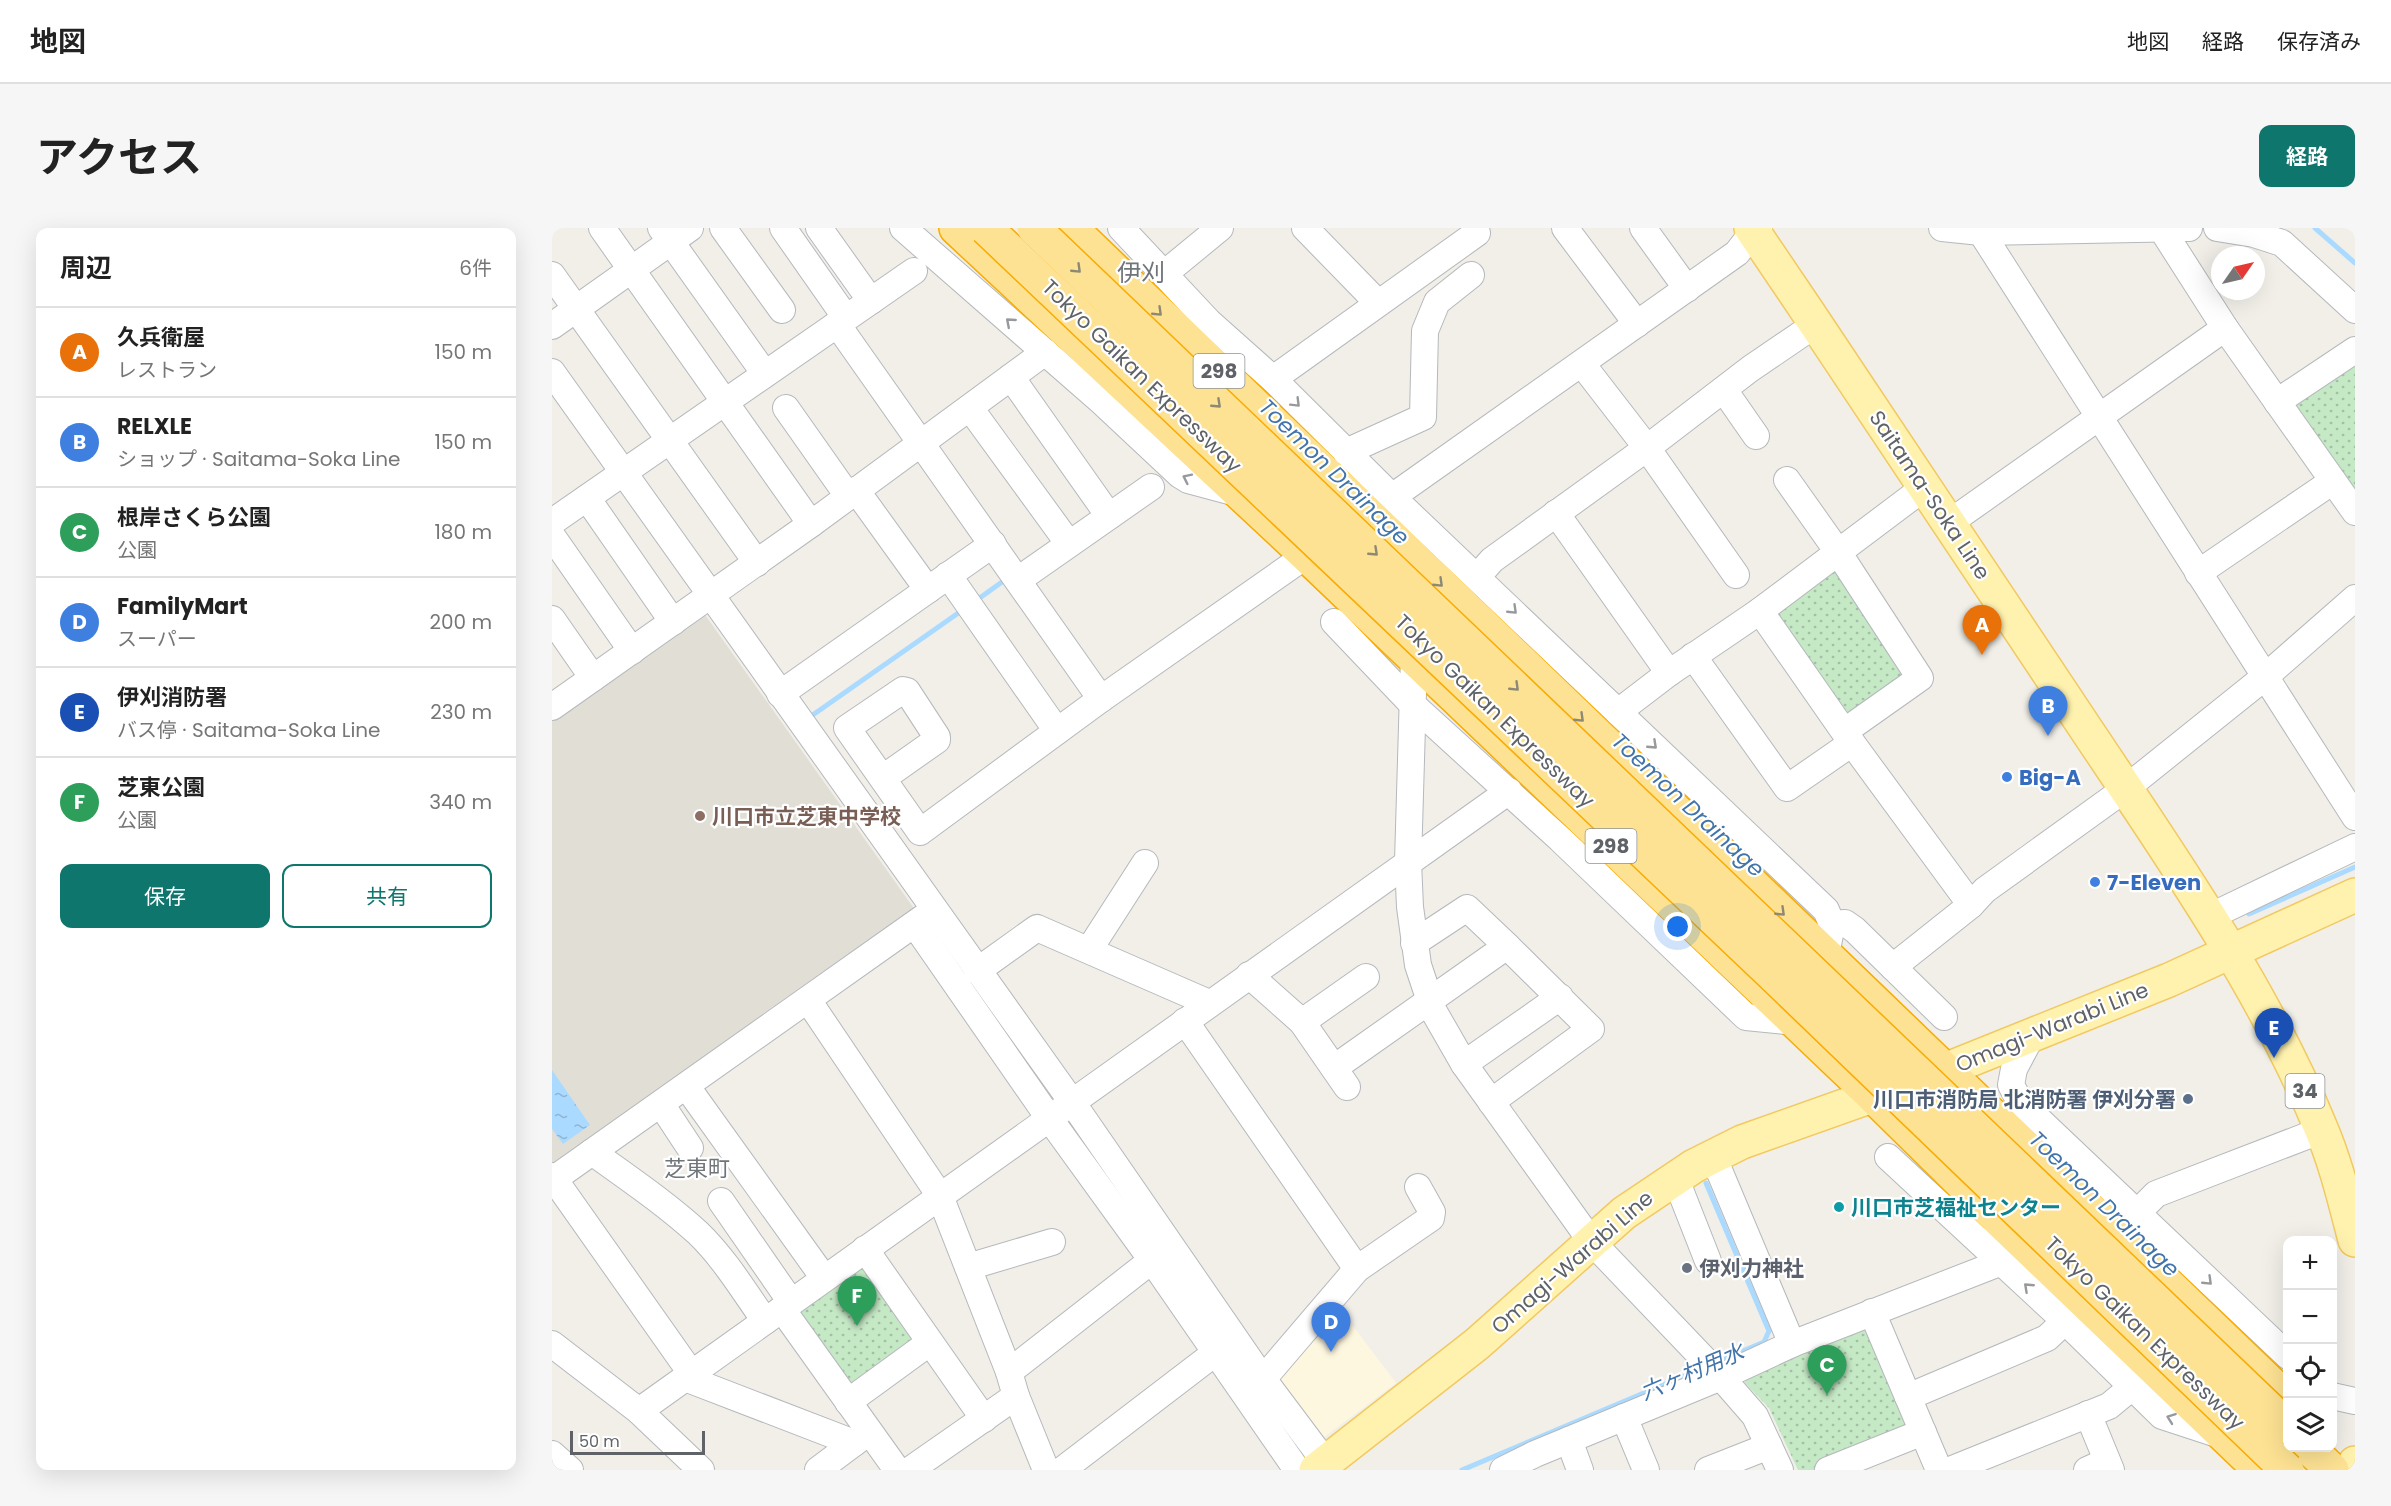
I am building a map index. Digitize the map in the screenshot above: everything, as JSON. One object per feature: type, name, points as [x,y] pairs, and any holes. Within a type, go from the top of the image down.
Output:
[{"type":"highway","points":[[942,228],[1057,343]]},
{"type":"highway","name":"298","points":[[956,228],[1057,343],[1243,495],[1874,1097],[2260,1470]]},
{"type":"highway","name":"Tokyo Gaikan Expressway","points":[[986,228],[1775,977],[2287,1470]]},
{"type":"highway","name":"Tokyo Gaikan Expressway","points":[[1034,228],[2283,1422]]},
{"type":"highway","name":"298","points":[[1071,228],[1379,505],[1829,939],[1945,1071],[2286,1398]]},
{"type":"highway","points":[[2337,1449],[2355,1466]]},
{"type":"highway","points":[[2313,1452],[2332,1470]]},
{"type":"main road","name":"Saitama-Soka Line","points":[[1754,229],[2125,789],[2230,953],[2280,1039],[2322,1130],[2340,1182],[2355,1240]]},
{"type":"main road","name":"Omagi-Warabi Line","points":[[1323,1466],[1477,1344],[1624,1213],[1675,1177],[1713,1156],[1780,1128],[1945,1071],[2169,981],[2355,895]]},
{"type":"street","points":[[602,228],[811,524]]},
{"type":"street","points":[[723,228],[782,310]]},
{"type":"street","points":[[783,228],[921,443],[1101,699]]},
{"type":"street","points":[[819,228],[871,301]]},
{"type":"street","points":[[553,704],[757,563],[1057,343],[903,228]]},
{"type":"street","points":[[1121,228],[1209,322],[1273,379],[1346,452],[1379,505],[1478,576],[1826,910],[1829,939]]},
{"type":"street","points":[[1305,228],[1378,303]]},
{"type":"street","points":[[1565,228],[1637,324]]},
{"type":"street","points":[[1643,228],[1687,289]]},
{"type":"street","points":[[1942,228],[1981,232],[2189,228]]},
{"type":"street","points":[[2161,228],[2225,327],[2355,512]]},
{"type":"street","points":[[2217,228],[2254,234],[2282,243],[2355,309]]},
{"type":"street","points":[[892,850],[920,832],[1101,699],[1582,364],[1737,253],[1754,229]]},
{"type":"street","points":[[1164,274],[1212,230]]},
{"type":"street","points":[[1981,232],[2355,817]]},
{"type":"street","points":[[552,326],[632,270],[674,233],[765,374]]},
{"type":"street","points":[[1273,379],[1477,233]]},
{"type":"street","points":[[552,522],[914,271]]},
{"type":"street","points":[[552,275],[757,563]]},
{"type":"street","points":[[1346,452],[1423,417],[1425,331],[1437,302],[1471,275]]},
{"type":"street","points":[[1478,576],[1492,560],[1647,448],[1750,369],[1816,324]]},
{"type":"street","points":[[1949,523],[2225,327]]},
{"type":"street","points":[[2277,402],[2355,350]]},
{"type":"street","points":[[1582,364],[1647,448],[1736,575]]},
{"type":"street","points":[[552,372],[1072,1102],[1323,1466]]},
{"type":"street","points":[[1011,377],[1109,516]]},
{"type":"street","points":[[1724,390],[1756,436]]},
{"type":"street","points":[[786,408],[928,590]]},
{"type":"street","points":[[970,408],[1069,544]]},
{"type":"street","points":[[1693,656],[1787,788],[1920,678],[1838,552],[1787,480]]},
{"type":"street","points":[[2198,573],[2333,481]]},
{"type":"street","points":[[1017,580],[1151,487]]},
{"type":"street","points":[[1618,712],[1669,673],[1760,611],[1925,487]]},
{"type":"street","points":[[587,498],[673,622]]},
{"type":"street","points":[[1556,513],[1669,673]]},
{"type":"street","points":[[552,536],[632,651]]},
{"type":"street","points":[[780,694],[993,544]]},
{"type":"street","points":[[948,575],[1057,731]]},
{"type":"street","points":[[1893,967],[1971,905],[1985,890],[2125,789],[2266,676],[2355,598]]},
{"type":"street","points":[[1760,611],[1848,737],[1971,905]]},
{"type":"street","points":[[552,619],[593,678]]},
{"type":"street","points":[[1334,622],[1413,705],[1509,791],[1746,1017],[1795,1022]]},
{"type":"street","points":[[1414,658],[1407,862],[1414,943],[1430,1000],[1464,1064],[1591,1241],[1755,1416],[1780,1470]]},
{"type":"street","points":[[882,778],[920,832]]},
{"type":"street","points":[[639,1411],[1509,791]]},
{"type":"street","points":[[2208,917],[2355,847]]},
{"type":"street","points":[[1089,950],[1145,863]]},
{"type":"street","points":[[1414,943],[1467,908],[1591,1029],[1491,1102]]},
{"type":"street","points":[[897,1470],[861,1437],[688,1376],[553,1177],[687,1087],[935,910]]},
{"type":"street","points":[[1829,939],[1845,923],[1944,1017]]},
{"type":"street","points":[[915,925],[1215,1353],[1323,1466]]},
{"type":"street","points":[[977,971],[1037,928],[1209,1003]]},
{"type":"street","points":[[1250,975],[1302,1022],[1341,1078],[1430,1000],[1507,946]]},
{"type":"street","points":[[1302,1022],[1366,977]]},
{"type":"street","points":[[1464,1064],[1560,997]]},
{"type":"street","points":[[808,1000],[940,1196],[1046,1470]]},
{"type":"street","points":[[1185,1021],[1357,1269]]},
{"type":"street","points":[[2031,1037],[2014,1069],[2011,1084],[2020,1102],[2283,1351]]},
{"type":"street","points":[[687,1087],[824,1278]]},
{"type":"street","points":[[661,1104],[690,1148]]},
{"type":"street","points":[[2137,1213],[2156,1194],[2322,1130]]},
{"type":"street","points":[[592,1152],[648,1193],[698,1234],[718,1256],[779,1310]]},
{"type":"street","points":[[1713,1156],[1792,1344]]},
{"type":"street","points":[[1888,1157],[2065,1321],[2162,1416],[2226,1437]]},
{"type":"street","points":[[1675,1177],[1708,1261]]},
{"type":"street","points":[[1263,1378],[1357,1269],[1431,1218],[1432,1212],[1418,1187]]},
{"type":"street","points":[[721,1201],[779,1310],[848,1402],[861,1437]]},
{"type":"street","points":[[1996,1217],[2002,1262]]},
{"type":"street","points":[[968,1268],[1052,1242]]},
{"type":"street","points":[[910,1470],[984,1419],[1013,1384],[1151,1259],[1172,1245]]},
{"type":"street","points":[[865,1249],[984,1419]]},
{"type":"street","points":[[1503,1470],[1533,1462],[1569,1440],[1720,1377],[1792,1344],[2002,1262]]},
{"type":"street","points":[[1872,1312],[1939,1470]]},
{"type":"street","points":[[1908,1397],[2047,1338],[2065,1321]]},
{"type":"street","points":[[848,1402],[929,1343]]},
{"type":"street","points":[[552,1344],[639,1411],[701,1470]]},
{"type":"street","points":[[1062,1470],[1215,1353]]},
{"type":"street","points":[[1950,1470],[2109,1406],[2132,1387]]},
{"type":"street","points":[[2337,1397],[2355,1401]]},
{"type":"street","points":[[2088,1414],[2102,1467]]},
{"type":"street","points":[[1624,1417],[1646,1470]]},
{"type":"street","points":[[1828,1470],[1923,1432]]},
{"type":"street","points":[[818,1470],[861,1437]]},
{"type":"street","points":[[1569,1440],[1580,1470]]},
{"type":"street","points":[[1708,1470],[1769,1446]]},
{"type":"street","points":[[552,1454],[570,1470]]},
{"type":"shaded area","name":"川口市立芝東中学校","points":[[703,612],[918,914],[555,1168],[552,1163],[552,718]]},
{"type":"shaded area","points":[[1337,1305],[1396,1383],[1315,1444],[1269,1379]]},
{"type":"green space","points":[[2355,358],[2355,495],[2296,408],[2297,399]]},
{"type":"green space","points":[[1837,565],[1909,673],[1850,720],[1771,616]]},
{"type":"green space","points":[[861,1262],[920,1336],[853,1392],[796,1308]]},
{"type":"green space","points":[[1864,1324],[1911,1427],[1907,1434],[1815,1470],[1798,1470],[1769,1408],[1745,1383],[1746,1374]]},
{"type":"water","points":[[552,1070],[590,1125],[563,1144],[552,1129]]},
{"type":"waterway","points":[[2315,228],[2355,263]]},
{"type":"waterway","points":[[974,602],[1002,582]]},
{"type":"waterway","points":[[807,719],[964,609]]},
{"type":"waterway","name":"六ヶ村用水","points":[[2249,914],[2355,867]]},
{"type":"waterway","name":"六ヶ村用水","points":[[1706,1183],[1769,1331],[1764,1342],[1717,1362]]},
{"type":"waterway","name":"六ヶ村用水","points":[[1462,1470],[1703,1368]]},
{"type":"place","name":"久兵衛屋","points":[[1982,655]]},
{"type":"place","name":"RELXLE","points":[[2048,736]]},
{"type":"place","name":"Big-A","points":[[2007,777]]},
{"type":"place","name":"川口市立芝東中学校","points":[[700,816]]},
{"type":"place","name":"7-Eleven","points":[[2095,882]]},
{"type":"place","name":"伊刈消防署","points":[[2274,1058]]},
{"type":"place","name":"川口市消防局 北消防署 伊刈分署","points":[[2188,1099]]},
{"type":"place","name":"川口市芝福祉センター","points":[[1839,1207]]},
{"type":"place","name":"伊刈力神社","points":[[1687,1268]]},
{"type":"place","name":"芝東公園","points":[[857,1326]]},
{"type":"place","name":"FamilyMart","points":[[1331,1352]]},
{"type":"place","name":"根岸さくら公園","points":[[1827,1395]]},
{"type":"district","name":"伊刈","points":[[1141,272]]},
{"type":"district","name":"芝東町","points":[[697,1168]]},
{"type":"water label","name":"Toemon Drainage","points":[[1334,472]]},
{"type":"water label","name":"Toemon Drainage","points":[[1688,805]]},
{"type":"water label","name":"Toemon Drainage","points":[[2104,1204]]}]
